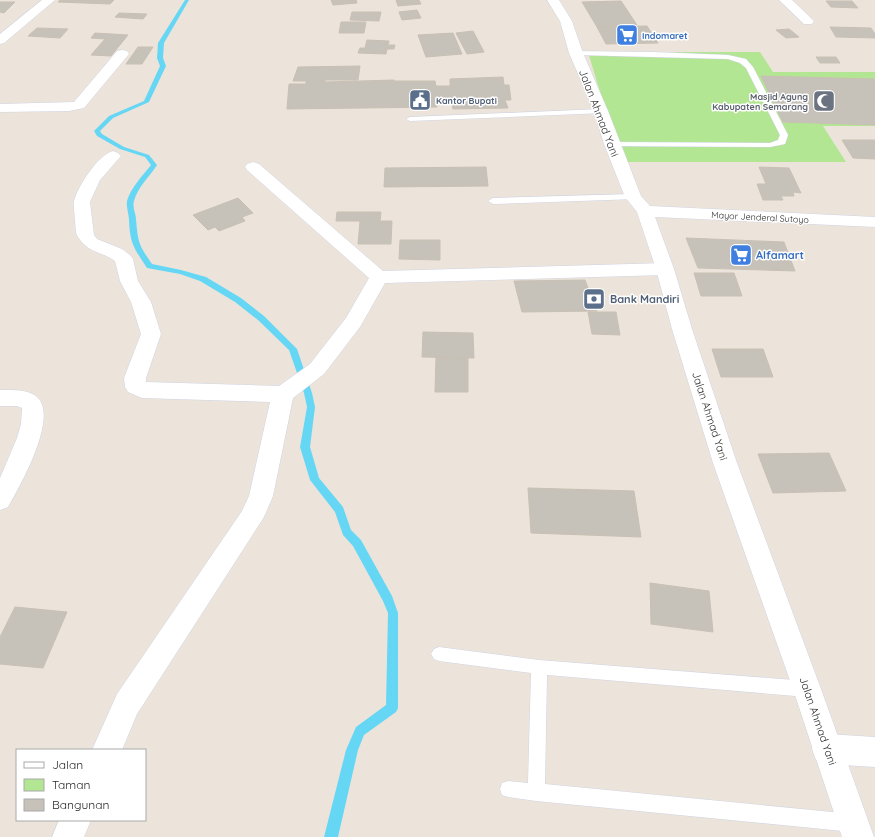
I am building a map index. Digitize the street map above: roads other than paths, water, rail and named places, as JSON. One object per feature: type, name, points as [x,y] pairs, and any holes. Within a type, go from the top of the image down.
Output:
[{"type":"street","points":[[0,40],[49,0]]},
{"type":"street","name":"Jalan Ahmad Yani","points":[[553,0],[566,21],[576,53],[601,111],[612,144],[665,269],[682,329],[725,463],[857,830]]},
{"type":"street","points":[[785,0],[808,21]]},
{"type":"street","points":[[0,108],[68,107],[79,105],[122,54]]},
{"type":"street","points":[[113,156],[93,178],[87,188],[82,202],[85,235],[91,243],[116,253],[124,259],[130,281],[141,302],[151,334],[135,378],[136,387],[142,390],[283,394],[307,377],[321,364],[353,322],[379,277]]},
{"type":"street","points":[[252,167],[379,277],[665,269]]},
{"type":"street","name":"Mayor Jenderal Sutoyo","points":[[638,204],[875,222]]},
{"type":"street","points":[[107,749],[128,704],[252,517],[261,496],[283,394]]},
{"type":"street","points":[[0,398],[22,399],[32,405],[34,411],[32,430],[23,454],[0,500]]},
{"type":"street","points":[[827,749],[866,751]]},
{"type":"street","points":[[68,837],[76,821]]},
{"type":"lane","points":[[576,53],[699,56],[728,58],[743,61],[749,67],[784,135],[782,142],[770,145],[612,144]]},
{"type":"lane","points":[[410,119],[601,111]]},
{"type":"lane","points":[[494,201],[638,204]]},
{"type":"lane","points":[[439,654],[539,666],[807,689]]},
{"type":"lane","points":[[536,792],[539,666]]},
{"type":"lane","points":[[508,789],[857,830]]},
{"type":"waterway","points":[[187,0],[161,43],[160,58],[163,66],[146,102],[111,117],[97,131],[99,135],[122,148],[147,156],[154,165],[136,190],[130,202],[133,220],[132,227],[136,246],[150,266],[181,272],[203,279],[238,300],[261,318],[293,349],[308,393],[311,407],[305,447],[315,480],[339,510],[347,532],[357,543],[388,599],[393,613],[392,708],[360,731],[352,750],[331,837]]},
{"type":"place","name":"Indomaret","points":[[627,35]]},
{"type":"place","name":"Kantor Bupati","points":[[420,100]]},
{"type":"place","name":"Masjid Agung Kabupaten Semarang","points":[[824,101]]},
{"type":"place","name":"Alfamart","points":[[741,255]]},
{"type":"place","name":"Bank Mandiri","points":[[594,299]]}]
